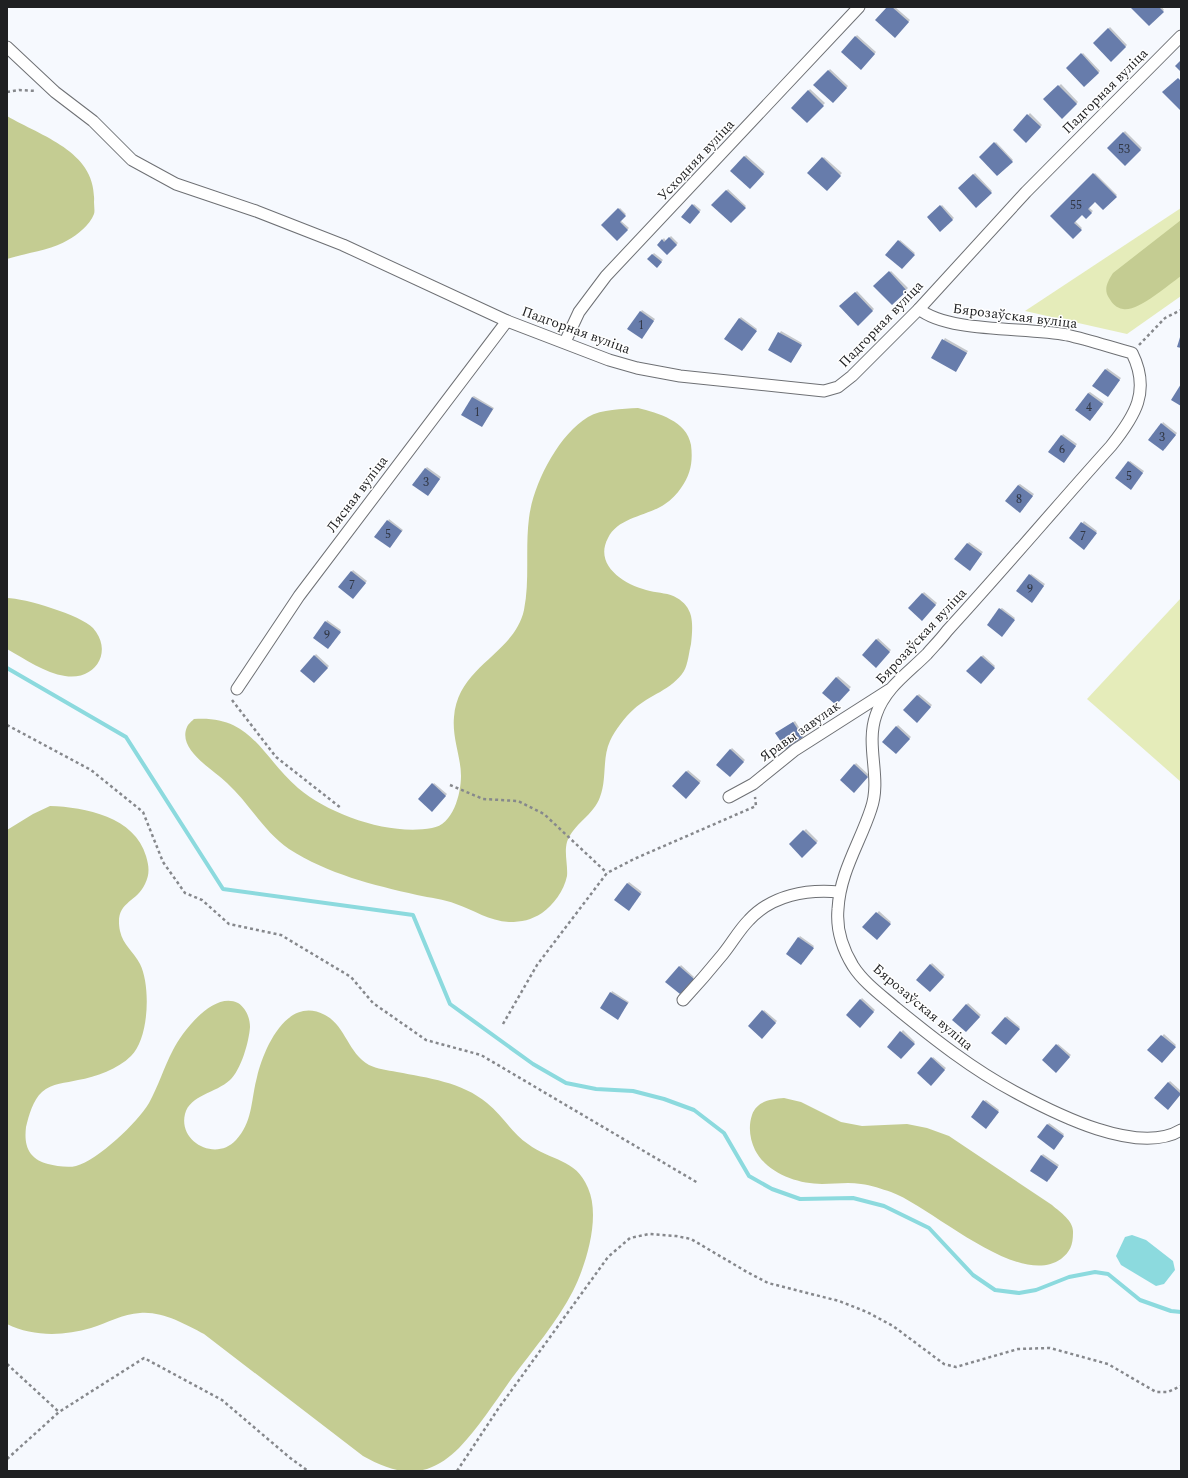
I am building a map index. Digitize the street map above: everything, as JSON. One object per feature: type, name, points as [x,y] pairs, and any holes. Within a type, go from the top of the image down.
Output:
[{"type":"street","name":"Усходняя вуліца","points":[[565,342],[579,312],[606,276],[859,7]]},
{"type":"street","name":"Падгорная вуліца","points":[[7,47],[55,92],[93,121],[132,160],[176,184],[256,211],[343,245],[507,321],[609,360],[637,368],[680,376],[824,391],[838,387],[852,376],[918,309],[1026,192],[1181,36]]},
{"type":"street","name":"Бярозаўская вуліца","points":[[918,309],[936,320],[949,323],[1066,335],[1132,353],[1138,366],[1141,382],[1140,395],[1134,413],[1125,429],[927,654],[889,689],[876,713],[872,727],[875,793],[871,809],[846,867],[839,892],[837,923],[839,937],[854,968],[879,994],[960,1059],[1005,1087],[1042,1106],[1083,1124],[1123,1135],[1151,1139],[1163,1138],[1181,1130]]},
{"type":"street","name":"Лясная вуліца","points":[[237,689],[299,596],[507,321]]},
{"type":"street","name":"Яравы завулак","points":[[729,797],[753,784],[795,750],[889,689]]},
{"type":"street","points":[[683,1000],[700,982],[749,920],[759,910],[786,897],[805,892],[839,892]]},
{"type":"path","points":[[7,92],[19,90],[55,92]]},
{"type":"path","points":[[1132,353],[1165,318],[1181,310]]},
{"type":"path","points":[[237,689],[232,700],[276,757],[340,808]]},
{"type":"path","points":[[7,725],[91,770],[143,812],[163,862],[185,893],[202,900],[230,924],[281,935],[352,977],[373,1004],[426,1040],[481,1055],[698,1183]]},
{"type":"path","points":[[503,1024],[537,965],[607,873],[634,858],[756,806],[753,784]]},
{"type":"path","points":[[450,785],[483,799],[518,801],[544,814],[607,873]]},
{"type":"path","points":[[457,1471],[498,1409],[608,1257],[630,1238],[649,1234],[676,1236],[691,1239],[768,1283],[839,1301],[867,1312],[893,1326],[944,1364],[956,1367],[1018,1349],[1050,1348],[1108,1364],[1156,1392],[1168,1392],[1181,1386]]},
{"type":"path","points":[[7,1459],[59,1412],[144,1358],[222,1400],[289,1457],[308,1471]]},
{"type":"path","points":[[7,1364],[59,1412]]},
{"type":"green space","points":[[7,116],[51,139],[77,158],[87,170],[93,185],[94,214],[86,226],[68,240],[47,249],[7,259]]},
{"type":"green space","points":[[1181,208],[1181,296],[1127,334],[1025,311]]},
{"type":"green space","points":[[1181,220],[1181,276],[1153,297],[1137,306],[1129,309],[1123,309],[1116,306],[1110,300],[1106,291],[1108,282],[1113,273]]},
{"type":"green space","points":[[638,408],[670,419],[684,430],[691,445],[692,456],[690,467],[684,483],[669,501],[658,508],[626,521],[613,531],[608,538],[605,548],[605,557],[608,566],[614,573],[631,585],[650,591],[671,595],[684,603],[689,610],[692,619],[691,644],[684,671],[679,678],[667,688],[634,709],[620,724],[612,737],[606,754],[600,797],[593,809],[574,830],[567,842],[566,882],[558,897],[542,913],[522,921],[509,922],[495,920],[451,902],[367,883],[319,865],[304,858],[280,842],[264,826],[235,791],[192,751],[187,743],[185,735],[189,724],[194,719],[214,720],[230,724],[243,731],[254,740],[285,776],[298,788],[311,798],[343,815],[380,826],[398,829],[415,830],[439,826],[450,815],[454,808],[461,783],[461,769],[455,740],[454,725],[454,717],[458,699],[465,685],[475,672],[499,650],[509,638],[518,625],[524,610],[526,599],[529,518],[531,505],[542,476],[557,448],[577,425],[588,417],[599,412]]},
{"type":"green space","points":[[7,598],[52,608],[87,623],[93,628],[99,637],[102,646],[98,663],[93,669],[85,674],[65,676],[43,669],[7,649]]},
{"type":"green space","points":[[1181,598],[1181,782],[1087,699]]},
{"type":"green space","points":[[50,806],[78,809],[107,817],[120,823],[131,832],[140,843],[148,863],[148,877],[141,891],[123,908],[119,921],[121,936],[138,960],[144,974],[147,998],[145,1025],[142,1038],[137,1048],[126,1061],[99,1075],[50,1087],[39,1095],[34,1103],[26,1127],[26,1141],[28,1148],[31,1154],[37,1159],[51,1165],[73,1167],[85,1162],[106,1149],[136,1120],[149,1103],[173,1050],[183,1033],[209,1008],[219,1003],[228,1001],[238,1003],[247,1014],[250,1027],[248,1040],[238,1070],[230,1080],[192,1102],[185,1114],[184,1124],[187,1133],[200,1146],[209,1149],[219,1149],[228,1146],[242,1133],[249,1118],[260,1065],[272,1039],[279,1028],[289,1018],[299,1012],[311,1011],[325,1015],[332,1020],[338,1026],[356,1053],[369,1065],[375,1068],[421,1076],[467,1090],[487,1103],[522,1140],[536,1150],[570,1165],[583,1178],[592,1200],[592,1226],[587,1255],[573,1291],[552,1325],[480,1423],[459,1448],[440,1463],[418,1471],[402,1471],[378,1464],[363,1456],[204,1334],[181,1322],[165,1316],[148,1313],[134,1314],[81,1331],[59,1334],[27,1331],[7,1324],[7,830],[33,814]]},
{"type":"green space","points":[[784,1098],[801,1102],[841,1122],[862,1126],[907,1124],[927,1128],[949,1136],[1052,1205],[1063,1214],[1073,1229],[1072,1241],[1067,1254],[1061,1259],[1043,1265],[1022,1263],[999,1255],[975,1242],[908,1200],[891,1192],[876,1187],[851,1183],[822,1184],[803,1182],[784,1176],[767,1165],[760,1158],[753,1146],[750,1128],[752,1115],[757,1107],[769,1100]]},
{"type":"water","points":[[1132,1235],[1146,1240],[1173,1261],[1175,1270],[1164,1284],[1156,1286],[1121,1265],[1116,1256],[1125,1237]]},
{"type":"building","points":[[887,7],[892,7],[909,22],[895,38],[875,20]]},
{"type":"building","points":[[1130,7],[1159,7],[1164,12],[1149,26]]},
{"type":"building","points":[[1108,28],[1126,47],[1111,62],[1093,43]]},
{"type":"building","points":[[855,36],[875,54],[861,70],[841,52]]},
{"type":"building","points":[[1081,53],[1099,73],[1084,87],[1066,68]]},
{"type":"building","points":[[1181,60],[1181,72],[1175,66]]},
{"type":"building","points":[[828,70],[847,88],[833,103],[813,85]]},
{"type":"building","points":[[1178,78],[1181,81],[1181,111],[1162,92]]},
{"type":"building","points":[[1058,85],[1077,104],[1062,119],[1043,99]]},
{"type":"building","points":[[808,90],[824,106],[807,123],[791,108]]},
{"type":"building","points":[[1027,114],[1041,127],[1026,143],[1013,130]]},
{"type":"building","points":[[1123,132],[1141,150],[1125,166],[1107,148]]},
{"type":"building","points":[[994,142],[1013,162],[997,176],[979,157]]},
{"type":"building","points":[[744,156],[764,174],[750,189],[730,171]]},
{"type":"building","points":[[822,157],[841,176],[827,191],[807,173]]},
{"type":"building","points":[[1093,173],[1117,197],[1103,210],[1095,202],[1088,209],[1092,213],[1086,219],[1082,215],[1074,223],[1082,230],[1073,239],[1050,216]]},
{"type":"building","points":[[973,174],[992,193],[976,208],[958,188]]},
{"type":"building","points":[[726,190],[746,208],[731,223],[711,205]]},
{"type":"building","points":[[692,204],[700,212],[690,224],[681,217]]},
{"type":"building","points":[[940,205],[953,220],[940,232],[927,217]]},
{"type":"building","points":[[618,208],[626,216],[620,222],[628,230],[617,241],[601,225]]},
{"type":"building","points":[[669,237],[677,245],[667,255],[657,245],[662,239],[664,242]]},
{"type":"building","points":[[898,240],[915,255],[902,269],[885,255]]},
{"type":"building","points":[[652,254],[662,262],[657,268],[647,259]]},
{"type":"building","points":[[889,271],[907,291],[892,305],[873,286]]},
{"type":"building","points":[[855,292],[873,311],[858,326],[839,306]]},
{"type":"building","points":[[640,311],[654,321],[642,339],[627,329]]},
{"type":"building","points":[[739,318],[757,331],[742,351],[724,339]]},
{"type":"building","points":[[778,332],[802,345],[791,363],[768,350]]},
{"type":"building","points":[[1181,334],[1181,348],[1177,347]]},
{"type":"building","points":[[942,339],[967,353],[956,372],[931,358]]},
{"type":"building","points":[[1105,369],[1120,380],[1108,397],[1092,386]]},
{"type":"building","points":[[1181,384],[1181,406],[1171,400]]},
{"type":"building","points":[[1088,393],[1103,404],[1090,421],[1075,410]]},
{"type":"building","points":[[472,397],[493,409],[482,427],[461,415]]},
{"type":"building","points":[[1161,423],[1176,435],[1163,451],[1148,440]]},
{"type":"building","points":[[1061,435],[1076,446],[1064,463],[1048,452]]},
{"type":"building","points":[[1128,461],[1143,473],[1131,490],[1115,478]]},
{"type":"building","points":[[425,468],[440,479],[428,496],[412,485]]},
{"type":"building","points":[[1018,485],[1033,496],[1020,513],[1005,501]]},
{"type":"building","points":[[387,520],[402,531],[390,548],[374,537]]},
{"type":"building","points":[[1081,522],[1097,533],[1084,550],[1069,538]]},
{"type":"building","points":[[967,543],[982,554],[970,571],[954,559]]},
{"type":"building","points":[[351,571],[366,583],[353,599],[338,587]]},
{"type":"building","points":[[1029,574],[1044,586],[1032,603],[1016,591]]},
{"type":"building","points":[[922,593],[936,605],[922,621],[908,608]]},
{"type":"building","points":[[999,608],[1015,620],[1002,637],[987,625]]},
{"type":"building","points":[[325,621],[341,632],[328,649],[313,638]]},
{"type":"building","points":[[876,639],[890,652],[876,668],[862,655]]},
{"type":"building","points":[[314,655],[328,668],[314,683],[300,671]]},
{"type":"building","points":[[981,656],[995,668],[981,684],[966,671]]},
{"type":"building","points":[[836,677],[850,690],[836,705],[822,693]]},
{"type":"building","points":[[917,695],[931,707],[917,723],[903,710]]},
{"type":"building","points":[[793,722],[803,737],[786,749],[775,733]]},
{"type":"building","points":[[896,726],[910,739],[896,754],[882,742]]},
{"type":"building","points":[[730,749],[744,762],[730,777],[716,765]]},
{"type":"building","points":[[854,764],[868,777],[854,793],[840,780]]},
{"type":"building","points":[[686,771],[700,783],[686,799],[672,786]]},
{"type":"building","points":[[432,783],[446,796],[432,812],[418,799]]},
{"type":"building","points":[[803,830],[817,843],[802,858],[789,844]]},
{"type":"building","points":[[627,883],[641,894],[629,911],[614,900]]},
{"type":"building","points":[[876,912],[891,924],[877,940],[862,927]]},
{"type":"building","points":[[798,937],[814,948],[801,965],[786,954]]},
{"type":"building","points":[[930,964],[944,977],[930,992],[916,980]]},
{"type":"building","points":[[679,966],[694,979],[680,994],[665,982]]},
{"type":"building","points":[[610,992],[628,1003],[618,1020],[600,1008]]},
{"type":"building","points":[[860,999],[874,1012],[860,1028],[846,1015]]},
{"type":"building","points":[[966,1004],[980,1017],[966,1032],[952,1020]]},
{"type":"building","points":[[762,1010],[776,1023],[762,1039],[748,1026]]},
{"type":"building","points":[[1005,1017],[1020,1029],[1006,1045],[991,1033]]},
{"type":"building","points":[[900,1031],[915,1044],[901,1059],[887,1047]]},
{"type":"building","points":[[1161,1035],[1176,1047],[1162,1063],[1147,1050]]},
{"type":"building","points":[[1056,1044],[1070,1057],[1056,1073],[1042,1060]]},
{"type":"building","points":[[931,1057],[945,1070],[931,1086],[917,1073]]},
{"type":"building","points":[[1168,1082],[1181,1094],[1168,1110],[1154,1098]]},
{"type":"building","points":[[983,1100],[999,1112],[986,1129],[971,1117]]},
{"type":"building","points":[[1047,1124],[1064,1136],[1054,1150],[1037,1137]]},
{"type":"building","points":[[1041,1155],[1058,1167],[1047,1182],[1030,1171]]},
{"type":"waterway","points":[[7,668],[126,737],[223,889],[413,915],[450,1004],[533,1064],[566,1083],[596,1089],[633,1091],[664,1099],[694,1110],[724,1133],[749,1176],[772,1189],[800,1199],[853,1198],[884,1206],[929,1228],[973,1275],[995,1290],[1019,1293],[1036,1290],[1069,1277],[1095,1272],[1108,1274],[1140,1300],[1171,1311],[1181,1312]]}]
